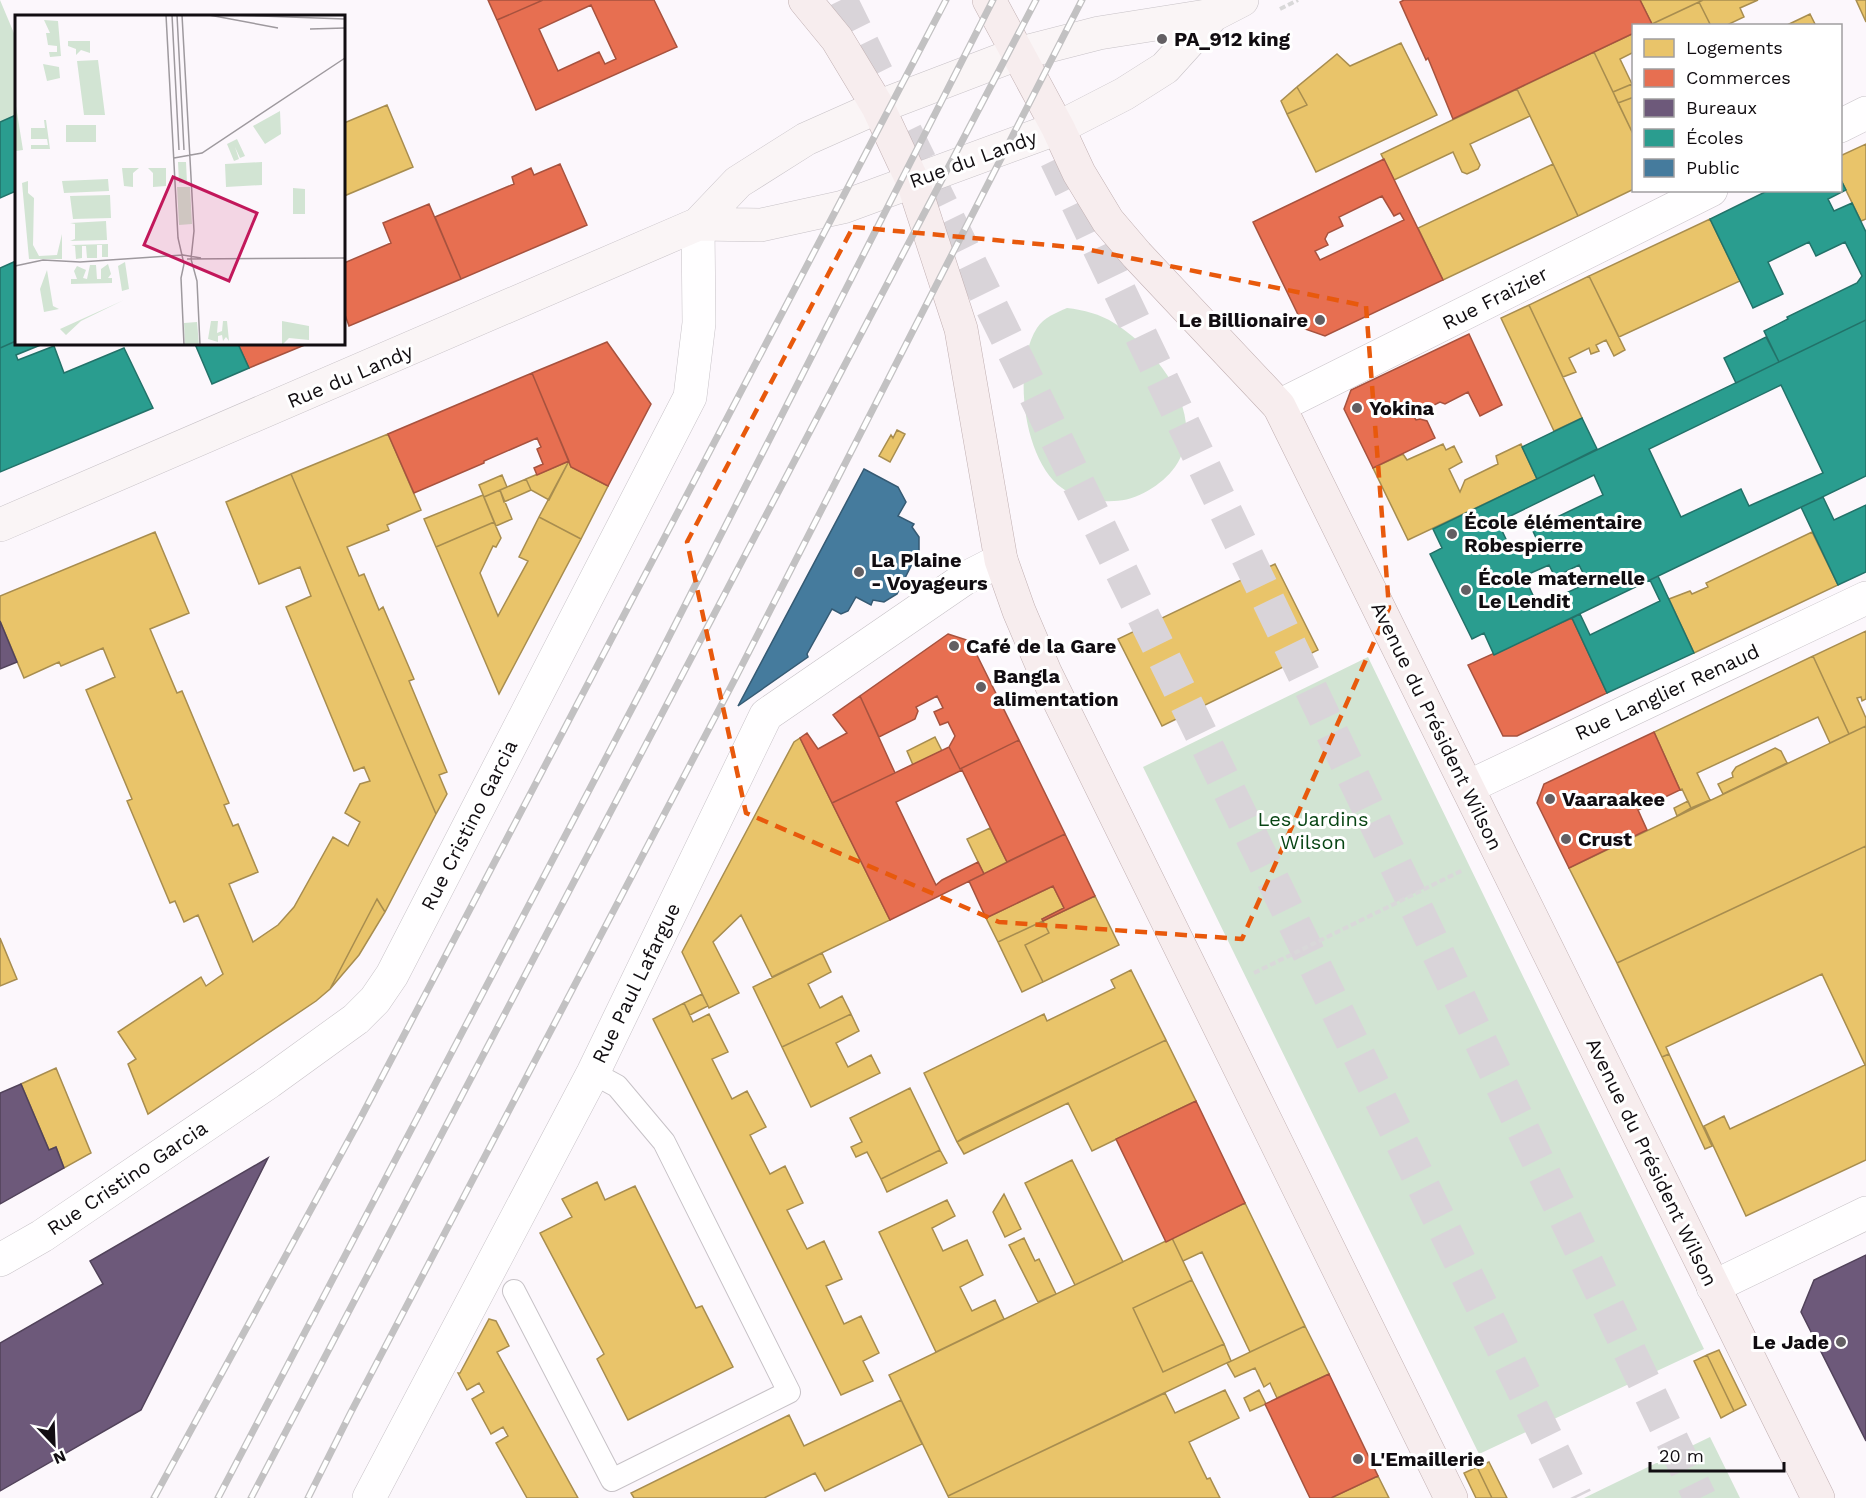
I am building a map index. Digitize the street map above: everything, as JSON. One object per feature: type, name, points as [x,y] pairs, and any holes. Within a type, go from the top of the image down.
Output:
[{"type":"main road","points":[[805,0],[837,39],[878,107],[913,182],[961,329],[1001,560],[1019,611],[1045,672],[1451,1498]]},
{"type":"main road","name":"Avenue du Président Wilson","points":[[989,0],[1058,128],[1079,173],[1108,221],[1279,406],[1818,1498]]},
{"type":"main road","name":"Rue du Landy","points":[[0,525],[698,224],[738,182],[806,139],[878,107],[1017,54],[1099,33],[1213,15],[1242,0]]},
{"type":"main road","name":"Rue du Landy","points":[[698,224],[761,225],[843,207],[1058,128],[1124,94],[1166,68],[1213,15]]},
{"type":"street","points":[[1842,125],[1866,113]]},
{"type":"street","name":"Rue Fraizier","points":[[1279,406],[1707,192]]},
{"type":"street","name":"Rue Cristino Garcia","points":[[0,1260],[42,1236],[260,1089],[356,1019],[375,1000],[392,975],[690,397],[699,323],[698,224]]},
{"type":"street","name":"Rue Paul Lafargue","points":[[369,1498],[592,1073],[766,715],[964,579],[1001,560]]},
{"type":"street","name":"Rue Langlier Renaud","points":[[1468,787],[1866,598]]},
{"type":"street","points":[[1713,1287],[1866,1213]]},
{"type":"lane","points":[[514,1291],[612,1480],[789,1392],[664,1142],[617,1086],[592,1073]]},
{"type":"path","points":[[1254,973],[1464,870]]},
{"type":"highlighted area","points":[[853,227],[1081,248],[1366,306],[1389,608],[1242,939],[999,922],[746,813],[687,542]]},
{"type":"green space","points":[[0,0],[15,36],[15,115],[0,122]]},
{"type":"green space","points":[[1067,308],[1103,317],[1147,349],[1174,386],[1182,406],[1186,427],[1184,448],[1170,474],[1156,486],[1140,495],[1114,501],[1093,501],[1081,498],[1062,488],[1049,475],[1038,457],[1030,435],[1024,388],[1029,345],[1043,321]]},
{"type":"green space","name":"Les Jardins Wilson","points":[[1368,657],[1704,1349],[1479,1454],[1143,767]]},
{"type":"green space","points":[[1710,1437],[1740,1498],[1584,1498]]},
{"type":"building: Logements","points":[[1640,0],[1703,0],[1652,24]]},
{"type":"building: Logements","points":[[1703,0],[1758,0],[1740,8],[1744,17],[1729,24],[1710,24],[1699,2]]},
{"type":"building: Logements","points":[[1856,0],[1866,0],[1866,22]]},
{"type":"building: Logements","points":[[1699,2],[1710,24],[1652,24]]},
{"type":"building: Logements","points":[[1810,14],[1815,24],[1789,24]]},
{"type":"building: Logements","points":[[1632,34],[1632,53],[1620,59],[1632,84],[1613,92],[1594,52]]},
{"type":"building: Logements","points":[[1401,43],[1437,115],[1316,172],[1287,114],[1307,105],[1297,87],[1337,54],[1350,66]]},
{"type":"building: Logements","points":[[1594,52],[1632,132],[1632,190],[1578,216],[1517,89]]},
{"type":"building: Logements","points":[[1632,84],[1632,98],[1618,103],[1613,92]]},
{"type":"building: Logements","points":[[1297,87],[1307,105],[1287,114],[1281,101]]},
{"type":"building: Logements","points":[[1517,89],[1530,116],[1470,144],[1480,165],[1478,169],[1467,174],[1462,172],[1453,152],[1394,180],[1381,154]]},
{"type":"building: Logements","points":[[1632,98],[1632,132],[1618,103]]},
{"type":"building: Logements","points":[[387,105],[413,167],[345,196],[345,123]]},
{"type":"building: Logements","points":[[1866,144],[1866,219],[1861,221],[1842,182],[1842,155]]},
{"type":"building: Logements","points":[[1553,164],[1578,216],[1443,280],[1418,228]]},
{"type":"building: Logements","points":[[1710,219],[1740,281],[1619,337],[1589,276]]},
{"type":"building: Logements","points":[[1589,276],[1625,350],[1614,356],[1606,340],[1596,345],[1599,351],[1591,354],[1589,348],[1569,358],[1576,372],[1563,377],[1529,305]]},
{"type":"building: Logements","points":[[1529,305],[1582,418],[1554,431],[1501,318]]},
{"type":"building: Logements","points":[[897,430],[905,434],[890,462],[879,456],[891,435],[893,438]]},
{"type":"building: Logements","points":[[388,434],[421,510],[387,525],[389,530],[347,547],[359,576],[364,574],[379,610],[383,607],[414,679],[409,681],[447,772],[439,775],[447,794],[436,814],[291,474]]},
{"type":"building: Logements","points":[[1443,444],[1446,450],[1454,446],[1462,462],[1449,469],[1460,492],[1465,480],[1498,464],[1496,456],[1521,444],[1537,479],[1408,540],[1373,468],[1403,454],[1407,460]]},
{"type":"building: Logements","points":[[569,461],[549,500],[531,490],[526,479]]},
{"type":"building: Logements","points":[[569,461],[571,467],[608,486],[581,539],[539,517]]},
{"type":"building: Logements","points":[[291,474],[436,814],[385,912],[377,899],[330,989],[316,1001],[148,1114],[128,1064],[136,1059],[118,1032],[201,977],[206,986],[223,974],[198,915],[184,922],[175,901],[170,903],[127,801],[132,799],[86,690],[115,677],[103,648],[61,666],[59,662],[24,678],[0,621],[0,596],[155,532],[189,613],[150,629],[177,693],[182,691],[229,803],[224,805],[233,826],[238,824],[258,872],[229,884],[253,942],[278,925],[294,907],[333,837],[348,846],[360,822],[345,813],[360,784],[370,781],[364,767],[354,771],[286,607],[311,596],[300,567],[259,584],[226,502]]},
{"type":"building: Logements","points":[[502,475],[507,487],[484,497],[479,485]]},
{"type":"building: Logements","points":[[526,479],[531,490],[504,502],[500,490]]},
{"type":"building: Logements","points":[[500,490],[512,519],[496,526],[484,497]]},
{"type":"building: Logements","points":[[483,495],[494,522],[436,547],[424,519]]},
{"type":"building: Logements","points":[[539,517],[581,539],[499,694],[436,547],[494,522],[501,538],[496,547],[493,546],[480,573],[498,616],[528,561],[519,557]]},
{"type":"building: Logements","points":[[1812,532],[1838,585],[1694,653],[1669,599],[1690,591],[1692,594],[1708,587],[1706,583]]},
{"type":"building: Logements","points":[[1275,564],[1318,650],[1162,726],[1118,639]]},
{"type":"building: Logements","points":[[1866,631],[1866,699],[1862,701],[1861,697],[1857,698],[1866,718],[1866,726],[1849,734],[1813,656]]},
{"type":"building: Logements","points":[[1813,656],[1849,734],[1830,743],[1818,717],[1697,773],[1710,800],[1691,808],[1682,789],[1680,790],[1654,732]]},
{"type":"building: Logements","points":[[1866,726],[1866,846],[1617,963],[1569,868]]},
{"type":"building: Logements","points":[[935,737],[942,751],[913,765],[907,751]]},
{"type":"building: Logements","points":[[800,738],[890,920],[772,977],[741,915],[713,942],[739,993],[709,1008],[682,952],[794,742]]},
{"type":"building: Logements","points":[[1775,748],[1781,751],[1787,763],[1723,794],[1718,784],[1733,777],[1732,773],[1736,767]]},
{"type":"building: Logements","points":[[1688,801],[1691,808],[1677,816],[1674,808]]},
{"type":"building: Logements","points":[[990,828],[1007,862],[984,874],[967,839]]},
{"type":"building: Logements","points":[[1866,846],[1866,1160],[1746,1216],[1704,1126],[1724,1116],[1730,1129],[1865,1065],[1822,974],[1666,1047],[1669,1054],[1662,1057],[1617,963]]},
{"type":"building: Logements","points":[[1053,886],[1064,908],[1042,919],[1043,921],[998,942],[986,918]]},
{"type":"building: Logements","points":[[1095,896],[1119,945],[1043,982],[1025,945],[1049,933],[1043,921]]},
{"type":"building: Logements","points":[[377,899],[385,912],[359,955],[330,989]]},
{"type":"building: Logements","points":[[1043,921],[1049,933],[1025,945],[1043,982],[1022,992],[998,942]]},
{"type":"building: Logements","points":[[0,938],[17,979],[0,986]]},
{"type":"building: Logements","points":[[822,953],[831,972],[808,984],[820,1008],[842,996],[851,1014],[782,1047],[753,987]]},
{"type":"building: Logements","points":[[1131,970],[1166,1040],[957,1142],[924,1073],[1044,1014],[1047,1021],[1115,988],[1111,980]]},
{"type":"building: Logements","points":[[702,994],[708,1006],[690,1015],[684,1003]]},
{"type":"building: Logements","points":[[684,1003],[693,1022],[709,1014],[728,1052],[712,1059],[732,1099],[747,1091],[766,1127],[750,1135],[770,1174],[785,1166],[803,1203],[787,1210],[807,1249],[824,1241],[842,1279],[826,1286],[844,1324],[861,1316],[879,1353],[863,1361],[873,1381],[841,1395],[653,1019]]},
{"type":"building: Logements","points":[[851,1014],[859,1031],[836,1043],[848,1067],[871,1055],[880,1073],[811,1107],[782,1047]]},
{"type":"building: Logements","points":[[1166,1040],[1196,1101],[1092,1151],[1068,1103],[964,1154],[957,1142],[963,1138]]},
{"type":"building: Logements","points":[[1669,1054],[1712,1146],[1705,1149],[1662,1057]]},
{"type":"building: Logements","points":[[56,1068],[91,1153],[64,1168],[56,1147],[49,1150],[21,1084]]},
{"type":"building: Logements","points":[[910,1088],[940,1150],[881,1179],[867,1152],[856,1157],[851,1147],[862,1142],[850,1118]]},
{"type":"building: Logements","points":[[940,1150],[947,1163],[887,1192],[881,1179]]},
{"type":"building: Logements","points":[[1072,1160],[1123,1262],[1075,1285],[1025,1183]]},
{"type":"building: Logements","points":[[597,1182],[605,1200],[635,1186],[696,1308],[702,1306],[733,1367],[628,1420],[597,1359],[604,1354],[540,1233],[572,1217],[562,1199]]},
{"type":"building: Logements","points":[[1004,1194],[1021,1229],[1005,1237],[993,1212]]},
{"type":"building: Logements","points":[[947,1200],[955,1216],[932,1228],[943,1251],[967,1240],[983,1275],[960,1287],[972,1311],[995,1300],[1004,1319],[936,1352],[879,1232]]},
{"type":"building: Logements","points":[[1245,1203],[1305,1326],[1250,1352],[1202,1252],[1183,1261],[1172,1238]]},
{"type":"building: Logements","points":[[1024,1238],[1035,1261],[1039,1259],[1056,1294],[1038,1302],[1009,1245]]},
{"type":"building: Logements","points":[[1172,1238],[1192,1280],[1133,1308],[1163,1372],[1224,1344],[1231,1361],[948,1496],[889,1375]]},
{"type":"building: Logements","points":[[1192,1280],[1224,1344],[1163,1372],[1133,1308]]},
{"type":"building: Logements","points":[[489,1319],[496,1321],[509,1346],[497,1352],[578,1498],[527,1498],[496,1443],[508,1436],[503,1427],[491,1434],[472,1399],[484,1392],[479,1383],[467,1390],[458,1373]]},
{"type":"building: Logements","points":[[1305,1326],[1329,1374],[1277,1398],[1270,1383],[1264,1387],[1255,1368],[1235,1377],[1227,1363]]},
{"type":"building: Logements","points":[[1719,1350],[1746,1405],[1734,1411],[1707,1355]]},
{"type":"building: Logements","points":[[1707,1355],[1734,1411],[1721,1418],[1694,1361]]},
{"type":"building: Logements","points":[[1225,1390],[1239,1418],[1189,1442],[1207,1479],[1210,1478],[1220,1498],[949,1498],[948,1496],[1165,1393],[1175,1413]]},
{"type":"building: Logements","points":[[1259,1390],[1266,1404],[1250,1411],[1244,1398]]},
{"type":"building: Logements","points":[[901,1400],[922,1444],[825,1491],[815,1473],[764,1498],[634,1498],[631,1493],[789,1415],[804,1446]]},
{"type":"building: Logements","points":[[1489,1462],[1507,1498],[1492,1498],[1477,1467]]},
{"type":"building: Logements","points":[[1477,1467],[1492,1498],[1476,1498],[1464,1473]]},
{"type":"building: Logements","points":[[1378,1476],[1389,1498],[1331,1498]]},
{"type":"building: Commerces","points":[[488,0],[543,0],[497,20]]},
{"type":"building: Commerces","points":[[543,0],[654,0],[677,47],[536,110],[497,20]],"holes":[[[591,5],[616,59],[605,64],[599,52],[558,71],[539,29]]]},
{"type":"building: Commerces","points":[[1404,0],[1640,0],[1652,24],[1632,24],[1632,34],[1453,119],[1428,58],[1426,60],[1400,2]]},
{"type":"building: Commerces","points":[[1384,159],[1443,280],[1325,336],[1305,329],[1253,222]],"holes":[[[1382,196],[1394,216],[1400,213],[1404,220],[1320,260],[1315,251],[1328,245],[1325,239],[1328,233],[1343,226],[1339,217]]]},
{"type":"building: Commerces","points":[[560,164],[587,225],[461,279],[435,217],[514,184],[512,177],[531,168],[534,175]]},
{"type":"building: Commerces","points":[[429,204],[461,279],[349,326],[345,315],[345,263],[391,243],[383,223]]},
{"type":"building: Commerces","points":[[1469,334],[1502,405],[1480,416],[1468,392],[1445,404],[1440,402],[1420,412],[1416,411],[1414,417],[1416,420],[1427,421],[1435,438],[1373,468],[1344,409],[1351,390]]},
{"type":"building: Commerces","points":[[607,342],[651,404],[608,486],[571,467],[532,373]]},
{"type":"building: Commerces","points":[[238,345],[305,345],[249,368]]},
{"type":"building: Commerces","points":[[532,373],[569,461],[537,475],[534,468],[543,464],[537,449],[541,447],[537,438],[414,493],[388,434]]},
{"type":"building: Commerces","points":[[1572,618],[1607,693],[1517,736],[1503,736],[1468,665]]},
{"type":"building: Commerces","points":[[948,634],[970,641],[1019,740],[960,769],[949,747],[955,736],[948,722],[940,725],[934,712],[943,708],[937,696],[916,707],[918,711],[915,719],[879,737],[860,696]]},
{"type":"building: Commerces","points":[[860,696],[895,773],[832,803],[800,738],[807,733],[818,749],[847,733],[833,715]]},
{"type":"building: Commerces","points":[[1654,732],[1680,790],[1638,810],[1647,830],[1569,868],[1537,803],[1544,784]]},
{"type":"building: Commerces","points":[[1019,740],[1065,834],[1007,862],[962,770],[896,802],[936,885],[978,862],[984,874],[890,920],[832,803],[949,747],[960,769]]},
{"type":"building: Commerces","points":[[1065,834],[1095,896],[1043,921],[1042,919],[1064,908],[1053,886],[986,918],[969,881]]},
{"type":"building: Commerces","points":[[1196,1101],[1245,1203],[1166,1242],[1116,1139]]},
{"type":"building: Commerces","points":[[1329,1374],[1378,1476],[1331,1498],[1310,1498],[1265,1404]]},
{"type":"building: Bureaux","points":[[0,621],[17,662],[0,669]]},
{"type":"building: Bureaux","points":[[21,1084],[49,1150],[56,1147],[64,1168],[0,1204],[0,1093]]},
{"type":"building: Bureaux","points":[[268,1158],[141,1410],[0,1491],[0,1343],[103,1284],[90,1261]]},
{"type":"building: Bureaux","name":"Le Jade","points":[[1866,1255],[1866,1441],[1801,1312],[1814,1280]]},
{"type":"building: Écoles","points":[[15,115],[15,191],[0,198],[0,122]]},
{"type":"building: Écoles","points":[[1765,192],[1842,192],[1828,199],[1834,211],[1852,203],[1866,232],[1866,320],[1779,362],[1764,331],[1788,319],[1787,317],[1857,283],[1862,276],[1845,242],[1816,256],[1809,242],[1768,262],[1783,294],[1753,308],[1710,219]]},
{"type":"building: Écoles","points":[[15,261],[15,341],[0,348],[0,268]]},
{"type":"building: Écoles","points":[[1866,320],[1866,476],[1494,655],[1484,633],[1472,639],[1430,554],[1442,548],[1433,529]],"holes":[[[1781,385],[1823,473],[1749,506],[1741,489],[1681,517],[1649,449]],[[1594,475],[1603,495],[1532,529],[1537,540],[1512,552],[1498,522]],[[1549,565],[1555,577],[1579,565],[1588,583],[1538,606],[1524,576]]]},
{"type":"building: Écoles","points":[[1766,337],[1779,362],[1736,383],[1724,358]]},
{"type":"building: Écoles","points":[[15,341],[15,345],[41,345],[16,355],[18,360],[54,346],[64,373],[124,348],[153,408],[0,472],[0,348]]},
{"type":"building: Écoles","points":[[195,345],[238,345],[249,368],[212,384]]},
{"type":"building: Écoles","points":[[1582,418],[1597,449],[1537,479],[1522,447]]},
{"type":"building: Écoles","points":[[1823,497],[1834,520],[1866,505],[1866,572],[1838,585],[1801,507]]},
{"type":"building: Écoles","points":[[1658,576],[1694,653],[1607,693],[1572,618],[1580,614],[1590,635],[1660,601],[1650,580]]},
{"type":"building: Public","name":"La Plaine - Voyageurs","points":[[864,469],[898,487],[906,502],[898,516],[914,524],[912,527],[919,537],[919,550],[897,594],[884,602],[873,600],[871,605],[856,597],[848,611],[841,614],[832,609],[807,654],[808,657],[738,706]]},
{"type":"tunnel","points":[[841,0],[1576,1498]]},
{"type":"tunnel","points":[[1056,159],[1700,1498]]},
{"type":"railway","points":[[154,1498],[359,1121],[946,0]]},
{"type":"railway","points":[[218,1498],[650,674],[993,0]]},
{"type":"railway","points":[[251,1498],[1036,0]]},
{"type":"railway","points":[[308,1498],[736,677],[1082,0]]},
{"type":"place","name":"PA_912 king","points":[[1162,39]]},
{"type":"place","name":"Le Billionaire","points":[[1320,320]]},
{"type":"place","name":"Yokina","points":[[1357,408]]},
{"type":"place","name":"École élémentaire Robespierre","points":[[1452,534]]},
{"type":"place","name":"La Plaine - Voyageurs","points":[[859,572]]},
{"type":"place","name":"École maternelle Le Lendit","points":[[1466,590]]},
{"type":"place","name":"Café de la Gare","points":[[954,646]]},
{"type":"place","name":"Bangla alimentation","points":[[981,687]]},
{"type":"place","name":"Vaaraakee","points":[[1550,799]]},
{"type":"place","name":"Crust","points":[[1566,839]]},
{"type":"place","name":"Le Jade","points":[[1841,1342]]},
{"type":"place","name":"L'Emaillerie","points":[[1358,1459]]}]
